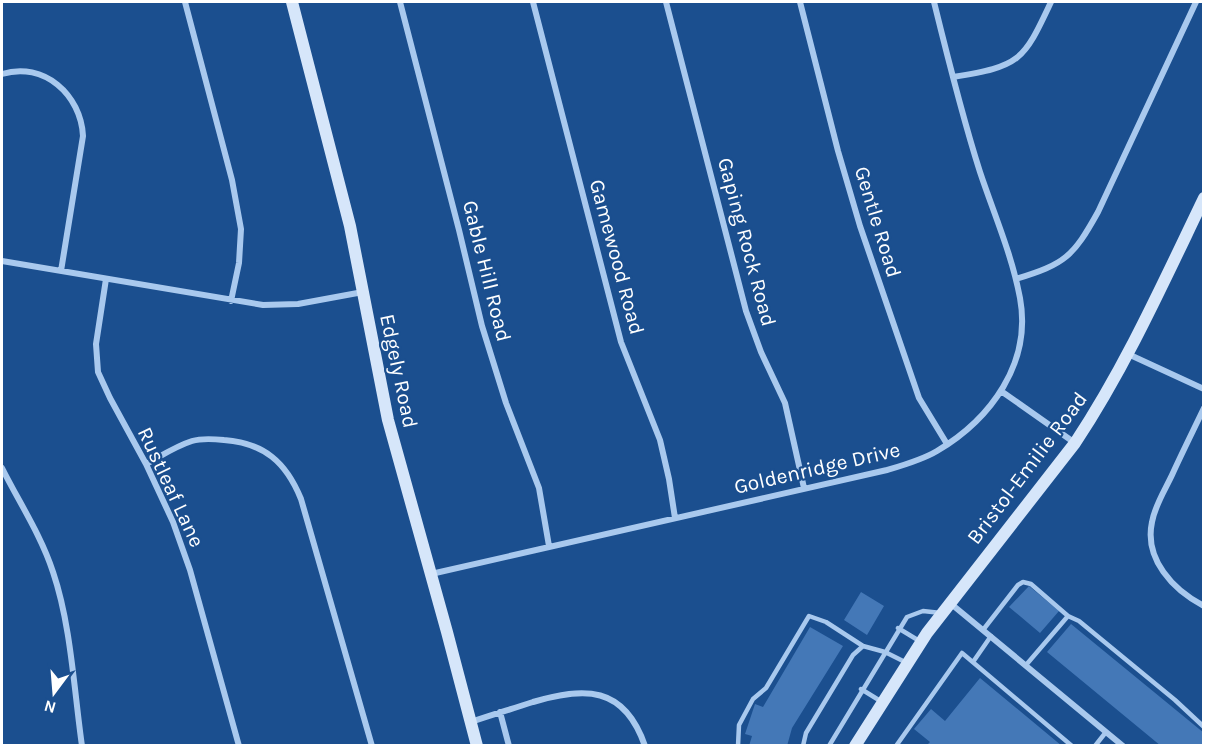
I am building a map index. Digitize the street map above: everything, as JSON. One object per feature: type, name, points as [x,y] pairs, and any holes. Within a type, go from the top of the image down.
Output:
[{"type":"main road","name":"Edgely Road","points":[[292,2],[350,226],[388,420],[477,746]]},
{"type":"main road","name":"Bristol-Emilie Road","points":[[855,746],[921,642],[1075,442],[1109,389],[1203,198]]},
{"type":"street","points":[[185,2],[231,180],[241,229],[239,263],[231,301]]},
{"type":"street","name":"Gable Hill Road","points":[[400,2],[482,326],[512,422],[532,468],[549,546]]},
{"type":"street","name":"Gamewood Road","points":[[533,2],[621,342],[660,440],[668,470],[675,518]]},
{"type":"street","name":"Gaping Rock Road","points":[[666,2],[746,311],[761,352],[785,403],[804,488]]},
{"type":"street","name":"Gentle Road","points":[[800,2],[838,151],[864,238],[919,398],[947,444]]},
{"type":"street","name":"Goldenridge Drive","points":[[431,574],[887,470],[915,461],[947,444],[969,429],[985,414],[1001,391],[1015,364],[1021,340],[1022,313],[1016,279],[972,146],[934,2]]},
{"type":"street","points":[[953,77],[987,72],[1015,61],[1029,45],[1051,2]]},
{"type":"street","points":[[1016,279],[1046,270],[1059,263],[1082,241],[1098,212],[1196,2]]},
{"type":"street","points":[[2,74],[22,72],[43,76],[60,86],[80,114],[83,136],[61,271]]},
{"type":"street","points":[[2,261],[263,305],[288,305],[363,291]]},
{"type":"street","name":"Rustleaf Lane","points":[[106,279],[98,323],[96,362],[110,398],[146,464],[173,522],[190,570],[239,746]]},
{"type":"street","points":[[1128,354],[1203,389]]},
{"type":"street","points":[[1001,391],[1075,442]]},
{"type":"street","points":[[1203,408],[1155,510],[1151,528],[1155,559],[1162,571],[1168,579],[1203,606]]},
{"type":"street","points":[[146,464],[193,441],[215,439],[244,442],[258,447],[288,473],[301,499],[372,746]]},
{"type":"street","points":[[2,468],[32,523],[53,571],[64,615],[82,746]]},
{"type":"street","points":[[950,602],[1123,746]]},
{"type":"street","points":[[471,722],[564,694],[590,693],[613,701],[622,708],[633,722],[645,746]]},
{"type":"street","points":[[500,712],[509,746]]},
{"type":"lane","points":[[983,630],[1018,585],[1023,582],[1031,584],[1068,616],[1080,621],[1175,700],[1203,727]]},
{"type":"lane","points":[[829,746],[861,689],[907,617],[923,611],[942,613]]},
{"type":"lane","points":[[738,746],[739,725],[753,699],[766,688],[809,616],[826,622],[863,646],[885,652],[907,663]]},
{"type":"lane","points":[[1026,665],[1068,616]]},
{"type":"lane","points":[[898,628],[921,642]]},
{"type":"lane","points":[[973,662],[991,636]]},
{"type":"lane","points":[[803,746],[806,734],[853,656],[863,646]]},
{"type":"lane","points":[[896,746],[962,653],[1072,746]]},
{"type":"lane","points":[[861,689],[882,702]]},
{"type":"lane","points":[[1095,746],[1106,732]]},
{"type":"building","points":[[1029,586],[1059,611],[1040,633],[1009,607]]},
{"type":"building","points":[[861,592],[884,606],[867,635],[844,620]]},
{"type":"building","points":[[1071,624],[1204,733],[1204,746],[1161,746],[1047,652]]},
{"type":"building","points":[[810,627],[843,646],[792,728],[787,746],[749,746],[752,736],[745,734],[755,704],[763,707]]},
{"type":"building","points":[[980,678],[1062,746],[926,746],[930,742],[914,729],[931,709],[945,721]]}]
